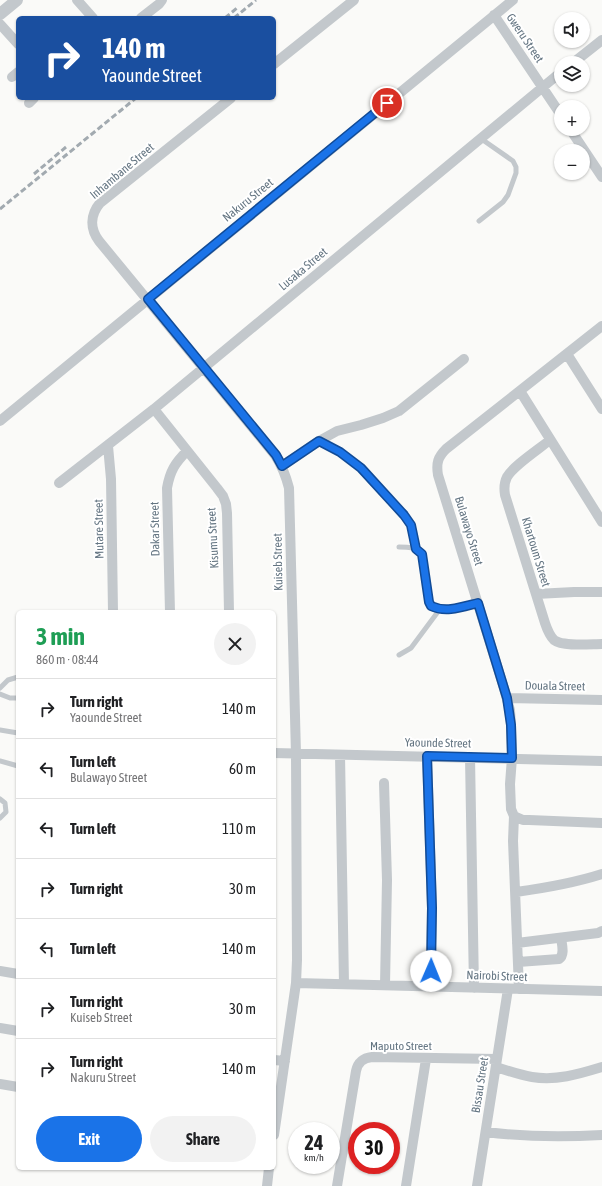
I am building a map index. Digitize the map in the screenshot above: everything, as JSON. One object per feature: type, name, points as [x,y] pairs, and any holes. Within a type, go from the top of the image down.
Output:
[{"type":"street","points":[[0,14],[17,0]]},
{"type":"street","points":[[77,0],[91,16]]},
{"type":"street","points":[[144,16],[160,4],[162,0]]},
{"type":"street","points":[[276,62],[354,0]]},
{"type":"street","name":"Nakuru Street","points":[[0,421],[513,0]]},
{"type":"street","name":"Gweru Street","points":[[494,15],[554,105]]},
{"type":"street","points":[[0,24],[16,42]]},
{"type":"street","points":[[581,56],[602,40]]},
{"type":"street","name":"Lusaka Street","points":[[60,483],[204,368],[554,78]]},
{"type":"street","name":"Inhambane Street","points":[[148,299],[96,236],[92,225],[96,209],[100,203],[229,100]]},
{"type":"street","points":[[575,136],[601,175]]},
{"type":"street","name":"Kuiseb Street","points":[[148,299],[276,455],[287,478],[290,499],[296,754],[297,947],[296,983],[276,1117]]},
{"type":"street","name":"Bulawayo Street","points":[[519,989],[513,841],[514,816],[510,803],[512,758],[511,725],[507,698],[438,475],[437,463],[438,458],[446,449],[602,326]]},
{"type":"street","points":[[567,354],[602,409]]},
{"type":"street","points":[[282,466],[319,441],[337,431],[383,418],[399,411],[464,359]]},
{"type":"street","points":[[520,391],[602,522]]},
{"type":"street","name":"Kisumu Street","points":[[154,409],[223,496],[226,504],[229,610]]},
{"type":"street","name":"Khartoum Street","points":[[550,440],[513,470],[505,482],[504,489],[545,623],[554,640],[565,644],[602,644]]},
{"type":"street","name":"Mutare Street","points":[[108,446],[111,479],[112,610]]},
{"type":"street","name":"Dakar Street","points":[[170,610],[167,488],[171,471],[187,451]]},
{"type":"street","points":[[536,594],[602,592]]},
{"type":"street","name":"Douala Street","points":[[507,698],[602,700]]},
{"type":"street","name":"Yaounde Street","points":[[276,753],[602,761]]},
{"type":"street","points":[[340,755],[344,984]]},
{"type":"street","points":[[427,756],[432,908],[430,987]]},
{"type":"street","points":[[470,757],[474,988]]},
{"type":"street","points":[[384,783],[387,880],[385,985]]},
{"type":"street","points":[[514,816],[523,820],[602,823]]},
{"type":"street","points":[[516,892],[558,885],[602,874]]},
{"type":"street","points":[[517,943],[598,933],[602,931]]},
{"type":"street","points":[[518,962],[559,959],[563,955],[561,938]]},
{"type":"street","points":[[0,971],[16,974]]},
{"type":"street","name":"Nairobi Street","points":[[296,983],[602,991]]},
{"type":"street","name":"Bissau Street","points":[[477,1186],[508,989]]},
{"type":"street","points":[[0,1028],[16,1031]]},
{"type":"street","name":"Maputo Street","points":[[337,1186],[356,1071],[359,1063],[364,1058],[426,1059],[497,1063],[532,1077],[548,1078],[572,1076],[602,1067]]},
{"type":"street","points":[[406,1186],[426,1059]]},
{"type":"street","points":[[276,1060],[285,1061]]},
{"type":"street","points":[[0,1084],[16,1087]]},
{"type":"street","points":[[486,1132],[522,1136],[558,1137],[602,1135]]},
{"type":"street","points":[[266,1186],[269,1170]]},
{"type":"lane","points":[[479,221],[503,202],[508,195],[516,173],[516,167],[513,161],[480,138]]},
{"type":"lane","points":[[319,441],[340,452],[361,468],[404,515],[411,525],[416,549]]},
{"type":"lane","points":[[399,547],[410,547],[416,549],[422,554],[429,602],[431,606],[447,610],[478,603]]},
{"type":"lane","points":[[399,655],[410,648],[440,609]]},
{"type":"lane","points":[[0,688],[8,680],[16,678]]},
{"type":"lane","points":[[0,694],[10,698],[16,698]]},
{"type":"lane","points":[[0,730],[16,733]]},
{"type":"lane","points":[[0,761],[16,765]]},
{"type":"lane","points":[[0,800],[5,804],[6,812],[0,818]]},
{"type":"railway","points":[[236,16],[256,0]]},
{"type":"railway","points":[[227,16],[237,8]]},
{"type":"railway","points":[[0,209],[134,100]]},
{"type":"railway","points":[[34,174],[66,147]]},
{"type":"route","points":[[387,103],[148,299],[276,455],[282,466],[319,441],[340,452],[361,468],[371,478],[411,525],[416,549],[422,554],[424,562],[429,602],[431,606],[447,610],[478,603],[510,710],[512,758],[427,756],[432,908],[431,971]]}]
